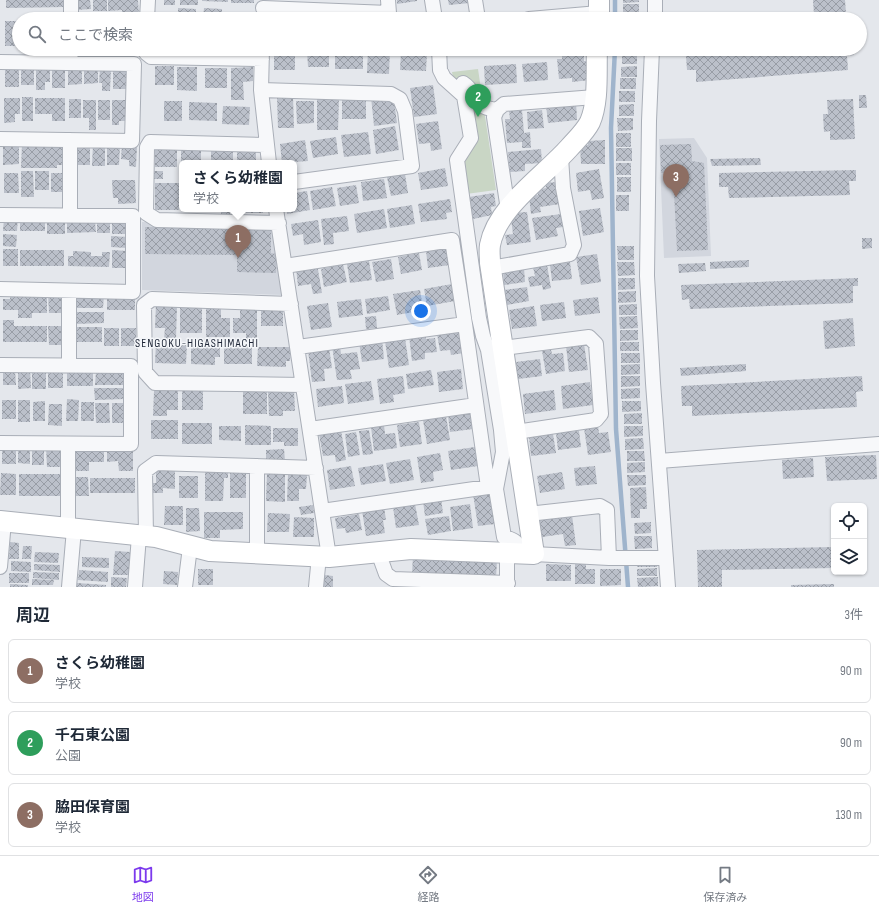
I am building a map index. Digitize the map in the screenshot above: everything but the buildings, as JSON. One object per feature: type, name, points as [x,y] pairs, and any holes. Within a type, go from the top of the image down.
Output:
[{"type":"street","points":[[71,0],[71,12]]},
{"type":"street","points":[[147,12],[148,0]]},
{"type":"street","points":[[388,0],[389,12]]},
{"type":"street","points":[[432,0],[434,12]]},
{"type":"street","points":[[475,0],[477,12]]},
{"type":"street","points":[[655,0],[655,12]]},
{"type":"street","points":[[263,9],[358,12]]},
{"type":"street","points":[[70,56],[70,63]]},
{"type":"street","points":[[150,56],[188,56]]},
{"type":"street","points":[[262,56],[261,90],[268,160]]},
{"type":"street","points":[[439,56],[440,70],[443,75],[464,96],[471,138],[457,160],[482,336],[488,350],[501,430],[503,452],[496,489],[504,537],[514,540],[518,544],[521,553]]},
{"type":"street","points":[[378,552],[386,574],[393,579],[508,585],[521,553],[528,514],[491,268],[490,244],[495,230],[508,210],[561,157],[582,134],[590,122],[595,97],[597,56]]},
{"type":"street","points":[[652,56],[649,121],[647,276],[668,587]]},
{"type":"street","points":[[0,62],[134,64],[132,141],[0,139]]},
{"type":"street","points":[[443,75],[466,84],[478,104],[487,109],[497,110]]},
{"type":"street","points":[[261,90],[391,94],[400,99],[405,111],[412,166],[297,182]]},
{"type":"street","points":[[508,210],[494,117],[497,110],[504,104],[595,97]]},
{"type":"street","points":[[70,140],[70,216]]},
{"type":"street","points":[[266,145],[150,142],[147,147],[146,213],[157,220],[279,223]]},
{"type":"street","points":[[491,268],[570,254],[574,245],[563,188],[561,157]]},
{"type":"street","points":[[277,212],[322,511],[324,557],[316,587]]},
{"type":"street","points":[[0,215],[133,216],[133,292],[0,289]]},
{"type":"street","points":[[285,266],[452,240],[465,324],[488,487],[322,511]]},
{"type":"street","points":[[68,291],[69,365]]},
{"type":"street","points":[[291,304],[152,299],[144,305],[145,372],[155,383],[303,385]]},
{"type":"street","points":[[298,347],[465,324]]},
{"type":"street","points":[[503,348],[589,337],[596,344],[601,414],[596,420],[516,432]]},
{"type":"street","points":[[0,365],[131,366],[131,444],[0,443]]},
{"type":"street","points":[[310,429],[476,405]]},
{"type":"street","points":[[68,444],[71,528],[68,587]]},
{"type":"street","points":[[659,461],[879,444]]},
{"type":"street","points":[[135,587],[143,536],[145,471],[156,463],[316,468]]},
{"type":"street","points":[[257,466],[257,554]]},
{"type":"street","points":[[528,514],[600,506],[607,510],[609,558]]},
{"type":"street","points":[[0,567],[2,521],[162,538],[190,547],[210,551],[257,554],[324,557],[411,549],[609,558],[666,558]]},
{"type":"street","points":[[185,587],[190,547]]},
{"type":"shaded area","points":[[694,138],[707,158],[711,256],[664,258],[659,139]]},
{"type":"shaded area","points":[[142,222],[273,227],[283,295],[142,290]]},
{"type":"green space","points":[[478,69],[496,190],[466,194],[461,161],[474,139],[454,82],[452,72]]},
{"type":"waterway","points":[[615,0],[615,12]]},
{"type":"waterway","points":[[615,56],[611,128],[616,429],[628,587]]},
{"type":"place","name":"千石東公園","points":[[478,117]]},
{"type":"place","name":"脇田保育園","points":[[676,197]]},
{"type":"place","name":"さくら幼稚園","points":[[238,258]]},
{"type":"district","name":"SENGOKU-HIGASHIMACHI","points":[[197,343]]}]
